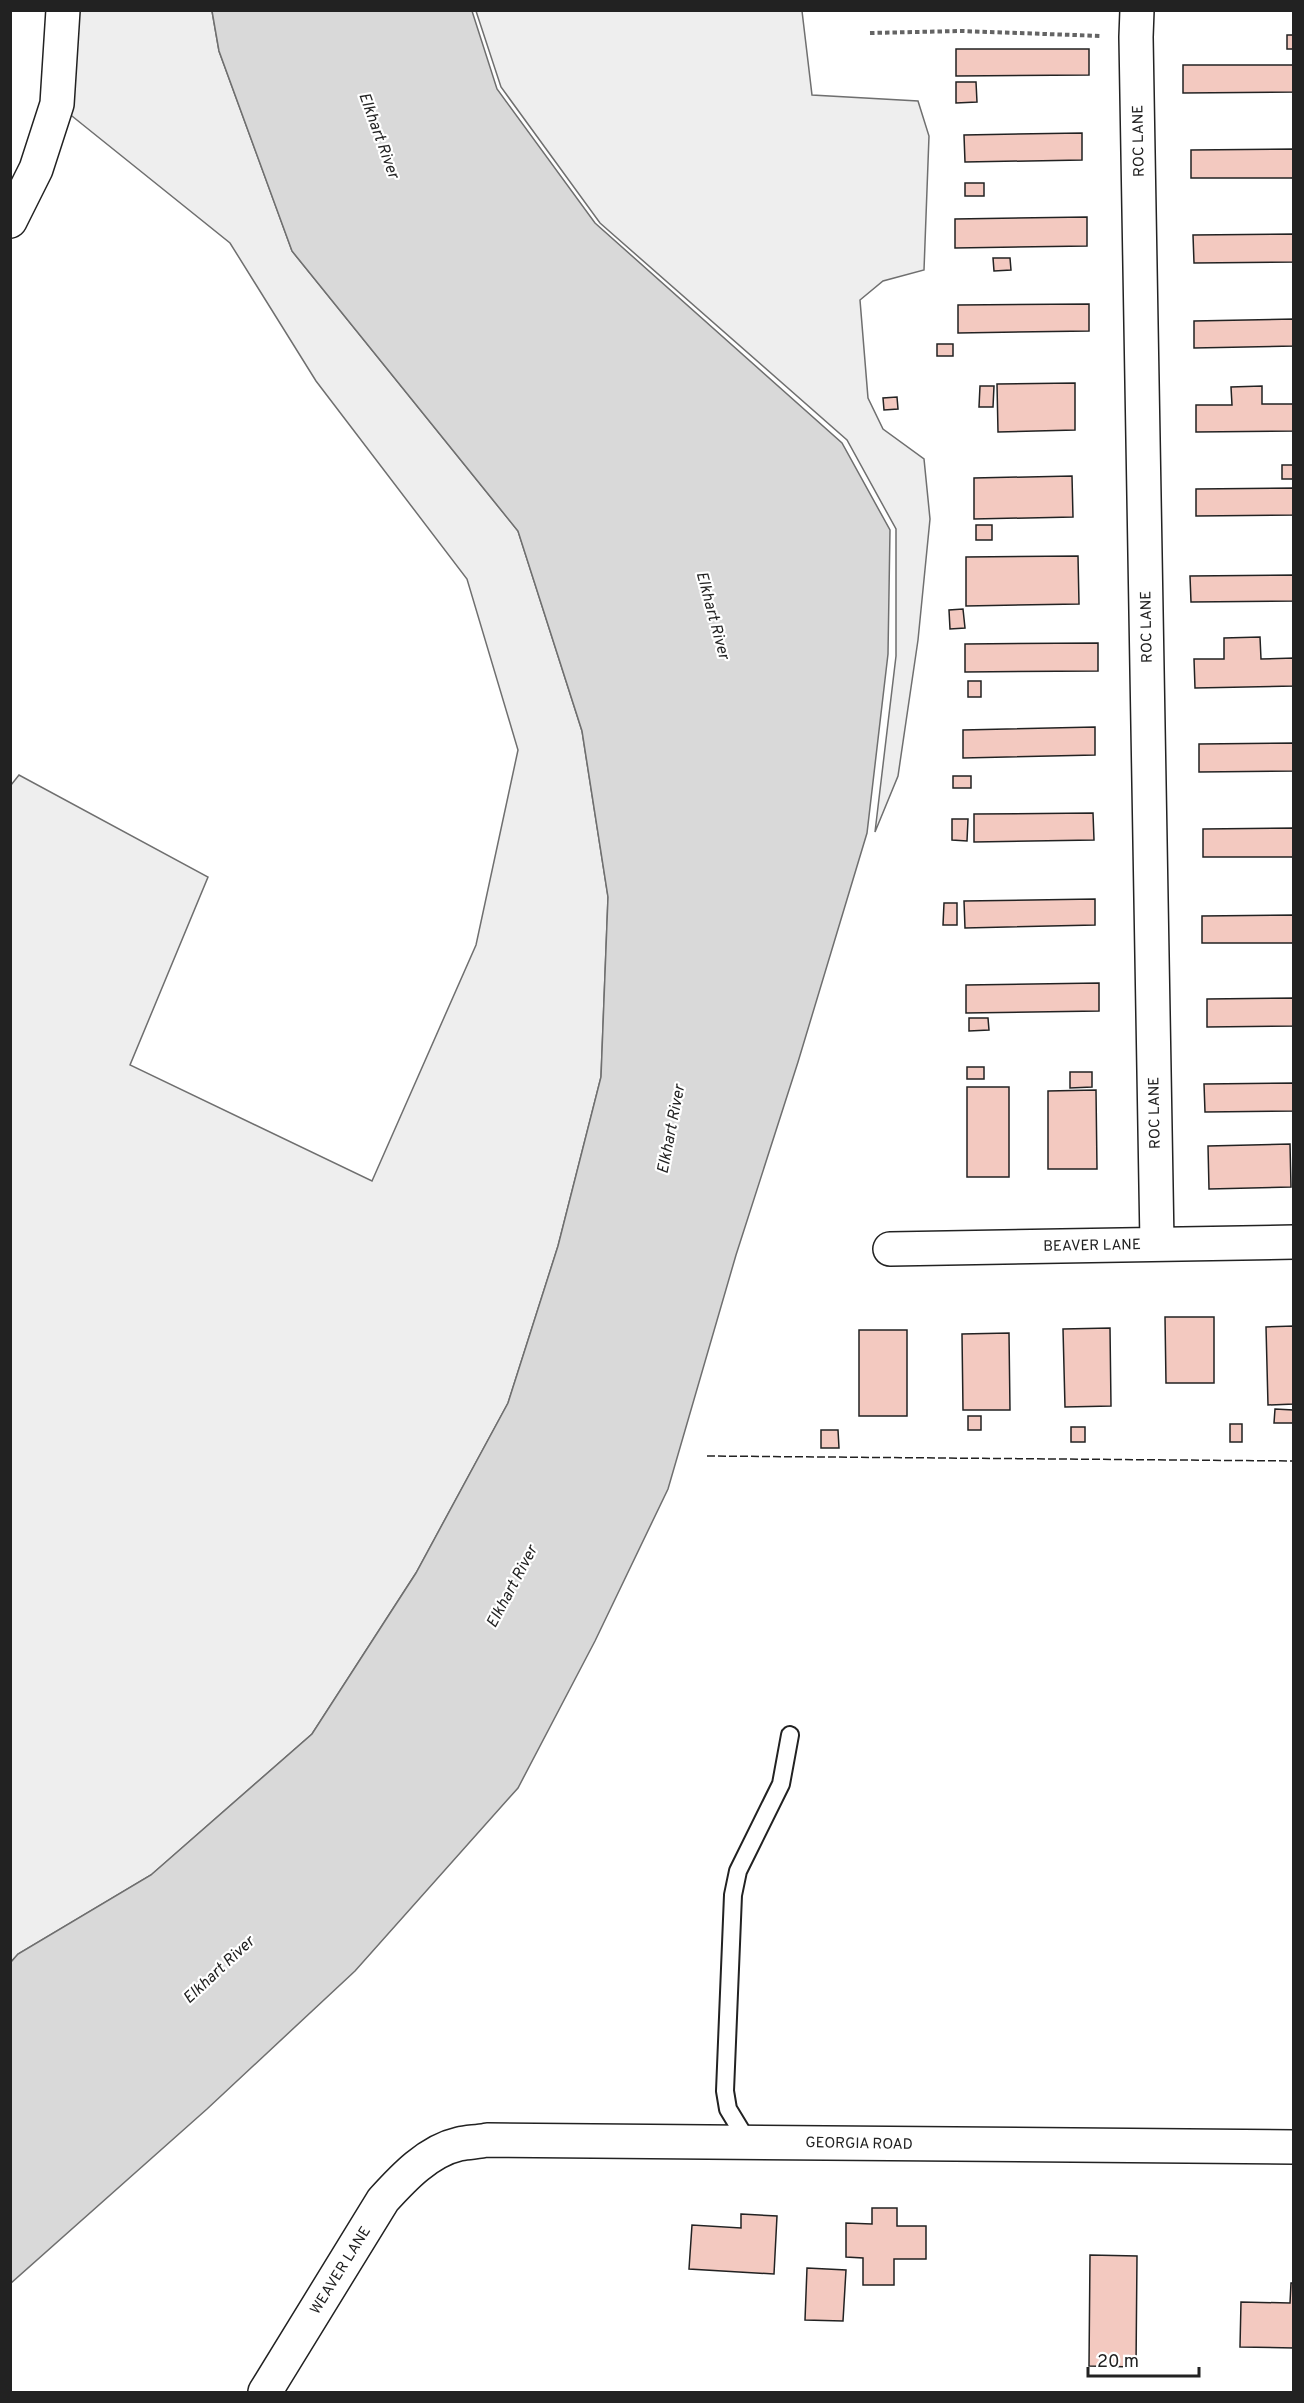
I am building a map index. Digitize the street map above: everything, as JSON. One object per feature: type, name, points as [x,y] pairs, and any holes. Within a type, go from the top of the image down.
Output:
[{"type":"street","points":[[10,221],[36,170],[57,104],[63,10]]},
{"type":"street","name":"ROC LANE","points":[[1136,24],[1157,1244]]},
{"type":"street","name":"BEAVER LANE","points":[[890,1249],[1293,1242]]},
{"type":"street","name":"GEORGIA ROAD","points":[[428,2159],[456,2144],[487,2140],[1293,2147]]},
{"type":"street","name":"WEAVER LANE","points":[[265,2392],[383,2200],[403,2177],[428,2159]]},
{"type":"lane","points":[[748,2142],[728,2109],[725,2091],[733,1895],[738,1871],[781,1784],[790,1735]]},
{"type":"path","points":[[870,33],[1136,24]]},
{"type":"shaded area","points":[[67,11],[212,11],[219,51],[292,251],[518,531],[582,731],[608,897],[601,1077],[558,1246],[508,1403],[416,1573],[312,1734],[151,1875],[18,1954],[11,1962],[11,785],[19,775],[208,877],[130,1065],[372,1181],[476,945],[518,750],[467,579],[316,381],[230,243],[57,104]]},
{"type":"shaded area","points":[[476,11],[802,11],[812,95],[918,101],[929,136],[924,270],[883,281],[860,300],[868,398],[883,429],[924,459],[930,519],[918,640],[898,776],[875,832],[896,656],[896,529],[847,440],[600,223],[501,87]]},
{"type":"water","name":"Elkhart River","points":[[212,11],[472,11],[497,89],[595,223],[842,443],[890,530],[888,654],[867,833],[798,1062],[736,1255],[668,1489],[595,1641],[518,1788],[355,1971],[207,2109],[11,2283],[11,1962],[18,1954],[151,1875],[312,1734],[416,1573],[508,1403],[558,1246],[601,1077],[608,897],[582,731],[518,531],[292,251],[219,51]]},
{"type":"building","points":[[1287,35],[1294,35],[1294,49],[1287,49]]},
{"type":"building","points":[[956,49],[1089,49],[1089,75],[956,76]]},
{"type":"building","points":[[1183,65],[1294,65],[1294,92],[1183,93]]},
{"type":"building","points":[[956,82],[976,82],[977,102],[956,103]]},
{"type":"building","points":[[1082,133],[1082,160],[965,162],[964,135]]},
{"type":"building","points":[[1294,149],[1294,178],[1191,178],[1191,150]]},
{"type":"building","points":[[965,183],[984,183],[984,196],[965,196]]},
{"type":"building","points":[[1087,217],[1087,246],[955,248],[955,219]]},
{"type":"building","points":[[1294,234],[1294,262],[1194,263],[1193,235]]},
{"type":"building","points":[[993,258],[1010,258],[1011,270],[994,271]]},
{"type":"building","points":[[1089,304],[1089,331],[958,333],[958,305]]},
{"type":"building","points":[[1294,319],[1294,346],[1194,348],[1194,321]]},
{"type":"building","points":[[937,344],[953,344],[953,356],[937,356]]},
{"type":"building","points":[[1075,383],[1075,430],[998,432],[997,384]]},
{"type":"building","points":[[980,386],[994,386],[993,407],[979,407]]},
{"type":"building","points":[[1262,386],[1262,404],[1294,404],[1294,431],[1196,432],[1196,405],[1232,405],[1231,387]]},
{"type":"building","points":[[897,397],[898,409],[884,410],[883,398]]},
{"type":"building","points":[[1282,465],[1294,465],[1294,479],[1282,479]]},
{"type":"building","points":[[1072,476],[1073,517],[974,519],[974,478]]},
{"type":"building","points":[[1294,488],[1294,515],[1196,516],[1196,489]]},
{"type":"building","points":[[976,525],[992,525],[992,540],[976,540]]},
{"type":"building","points":[[1078,556],[1079,604],[966,606],[966,557]]},
{"type":"building","points":[[1294,575],[1294,601],[1191,602],[1190,576]]},
{"type":"building","points":[[963,609],[965,628],[950,629],[949,610]]},
{"type":"building","points":[[1260,637],[1261,659],[1294,658],[1294,686],[1195,688],[1194,659],[1224,659],[1224,638]]},
{"type":"building","points":[[1098,643],[1098,671],[965,672],[965,644]]},
{"type":"building","points":[[968,681],[981,681],[981,697],[968,697]]},
{"type":"building","points":[[1095,727],[1095,755],[963,758],[963,730]]},
{"type":"building","points":[[1294,743],[1294,771],[1199,772],[1199,744]]},
{"type":"building","points":[[953,776],[971,776],[971,788],[953,788]]},
{"type":"building","points":[[1093,813],[1094,840],[974,842],[974,814]]},
{"type":"building","points":[[952,819],[968,819],[967,841],[952,840]]},
{"type":"building","points":[[1294,828],[1294,857],[1203,857],[1203,829]]},
{"type":"building","points":[[1095,899],[1095,925],[965,928],[964,901]]},
{"type":"building","points":[[944,903],[957,903],[957,925],[943,925]]},
{"type":"building","points":[[1294,915],[1294,943],[1202,943],[1202,916]]},
{"type":"building","points":[[1099,983],[1099,1011],[966,1013],[966,985]]},
{"type":"building","points":[[1294,998],[1294,1026],[1207,1027],[1207,999]]},
{"type":"building","points":[[969,1018],[988,1018],[989,1030],[969,1031]]},
{"type":"building","points":[[967,1067],[984,1067],[984,1079],[967,1079]]},
{"type":"building","points":[[1070,1072],[1092,1072],[1092,1087],[1070,1088]]},
{"type":"building","points":[[1294,1083],[1294,1111],[1205,1112],[1204,1084]]},
{"type":"building","points":[[967,1087],[1009,1087],[1009,1177],[967,1177]]},
{"type":"building","points":[[1096,1090],[1097,1169],[1048,1169],[1048,1091]]},
{"type":"building","points":[[1290,1144],[1291,1187],[1209,1189],[1208,1146]]},
{"type":"building","points":[[1165,1317],[1214,1317],[1214,1383],[1166,1383]]},
{"type":"building","points":[[1294,1326],[1294,1404],[1268,1405],[1266,1327]]},
{"type":"building","points":[[1110,1328],[1111,1406],[1065,1407],[1063,1329]]},
{"type":"building","points":[[859,1330],[907,1330],[907,1416],[859,1416]]},
{"type":"building","points":[[1009,1333],[1010,1410],[963,1410],[962,1334]]},
{"type":"building","points":[[1275,1409],[1293,1410],[1293,1423],[1274,1423]]},
{"type":"building","points":[[968,1416],[981,1416],[981,1430],[968,1430]]},
{"type":"building","points":[[1230,1424],[1242,1424],[1242,1442],[1230,1442]]},
{"type":"building","points":[[1071,1427],[1085,1427],[1085,1442],[1071,1442]]},
{"type":"building","points":[[821,1430],[838,1430],[839,1448],[821,1448]]},
{"type":"building","points":[[872,2208],[897,2208],[897,2226],[926,2226],[926,2259],[894,2259],[894,2285],[863,2285],[863,2258],[846,2257],[846,2223],[872,2224]]},
{"type":"building","points":[[741,2214],[777,2216],[774,2274],[689,2269],[692,2225],[741,2228]]},
{"type":"building","points":[[1090,2255],[1137,2256],[1136,2367],[1089,2366]]},
{"type":"building","points":[[807,2268],[846,2270],[843,2321],[805,2320]]},
{"type":"building","points":[[1291,2283],[1294,2283],[1294,2348],[1240,2347],[1241,2302],[1290,2303]]},
{"type":"fence","points":[[707,1456],[1294,1461]]}]
